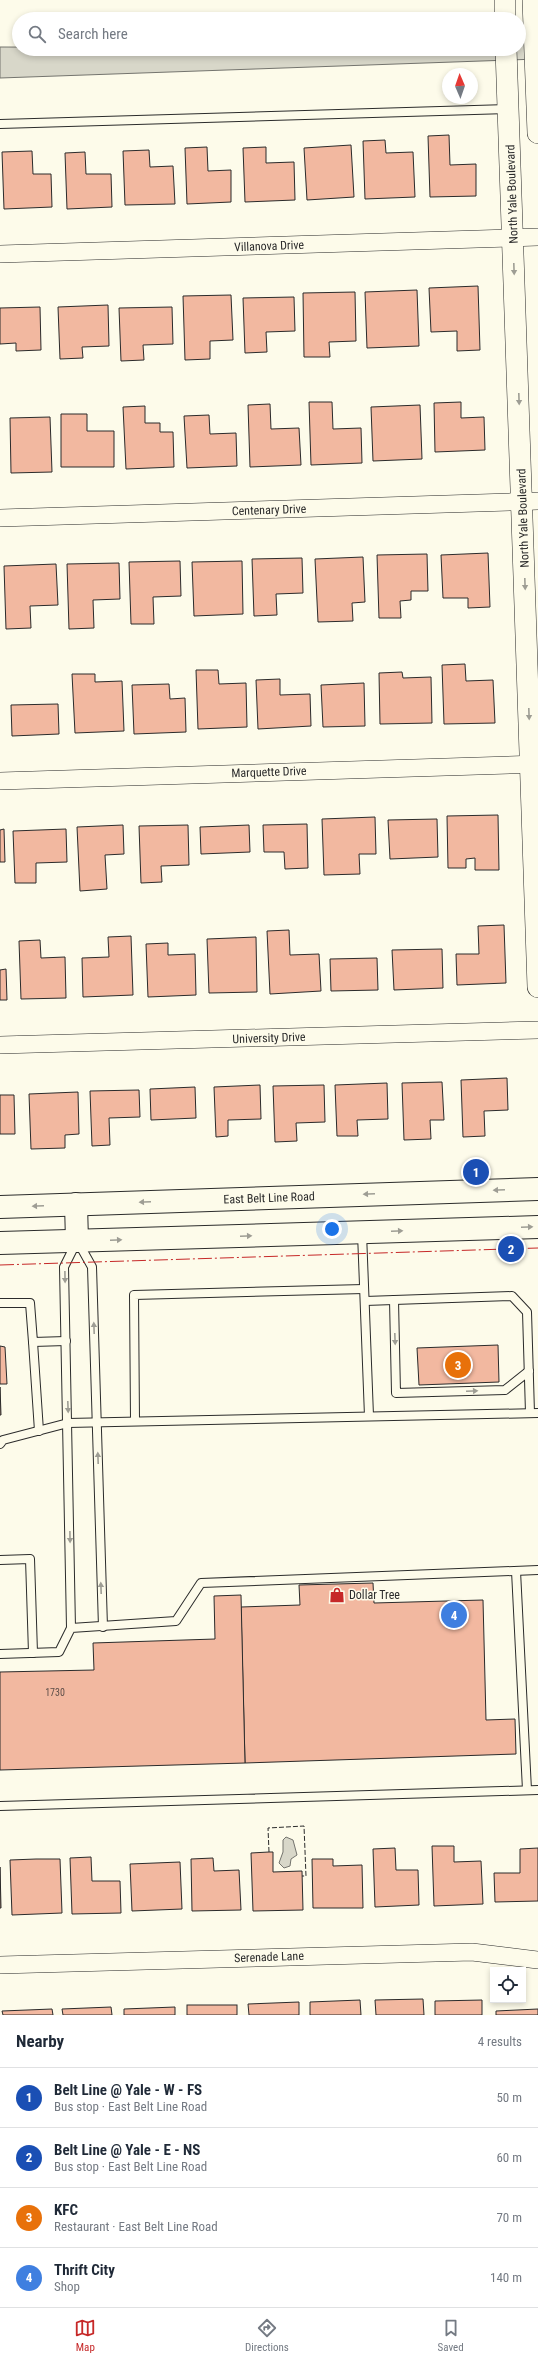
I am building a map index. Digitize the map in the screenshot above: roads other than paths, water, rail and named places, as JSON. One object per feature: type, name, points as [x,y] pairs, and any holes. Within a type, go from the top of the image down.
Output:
[{"type":"main road","name":"East Belt Line Road","points":[[0,1207],[538,1189]]},
{"type":"main road","points":[[76,1204],[77,1241]]},
{"type":"main road","points":[[0,1243],[538,1227]]},
{"type":"street","points":[[505,0],[505,12]]},
{"type":"street","points":[[533,0],[538,133]]},
{"type":"street","name":"North Yale Boulevard","points":[[506,56],[513,238],[530,502],[538,987]]},
{"type":"street","name":"Villanova Drive","points":[[0,254],[538,237]]},
{"type":"street","name":"Centenary Drive","points":[[0,518],[530,502]]},
{"type":"street","name":"Marquette Drive","points":[[0,781],[534,764]]},
{"type":"street","name":"University Drive","points":[[0,1045],[538,1030]]},
{"type":"street","name":"Serenade Lane","points":[[0,1965],[472,1952],[538,1960]]},
{"type":"lane","points":[[0,124],[508,99]]},
{"type":"lane","points":[[362,1232],[369,1416]]},
{"type":"lane","points":[[0,1654],[59,1652],[71,1628],[64,1267],[77,1241]]},
{"type":"lane","points":[[77,1241],[92,1267],[102,1627]]},
{"type":"lane","points":[[134,1421],[134,1295],[364,1289]]},
{"type":"lane","points":[[0,1444],[3,1440],[68,1423],[534,1413],[528,1371],[527,1312],[512,1296],[365,1301]]},
{"type":"lane","points":[[394,1300],[396,1393],[505,1390],[528,1371]]},
{"type":"lane","points":[[0,1303],[30,1303],[39,1431]]},
{"type":"lane","points":[[33,1342],[66,1341]]},
{"type":"lane","points":[[0,1560],[30,1559],[33,1653]]},
{"type":"lane","points":[[71,1628],[176,1621],[201,1583],[538,1570]]},
{"type":"lane","points":[[516,1571],[527,1790]]},
{"type":"lane","points":[[0,1806],[538,1790]]},
{"type":"place","name":"Belt Line @ Yale - W - FS","points":[[476,1172]]},
{"type":"place","name":"Belt Line @ Yale - E - NS","points":[[511,1249]]},
{"type":"place","name":"KFC","points":[[458,1365]]},
{"type":"place","name":"Dollar Tree","points":[[337,1595]]},
{"type":"place","name":"Thrift City","points":[[454,1615]]}]
